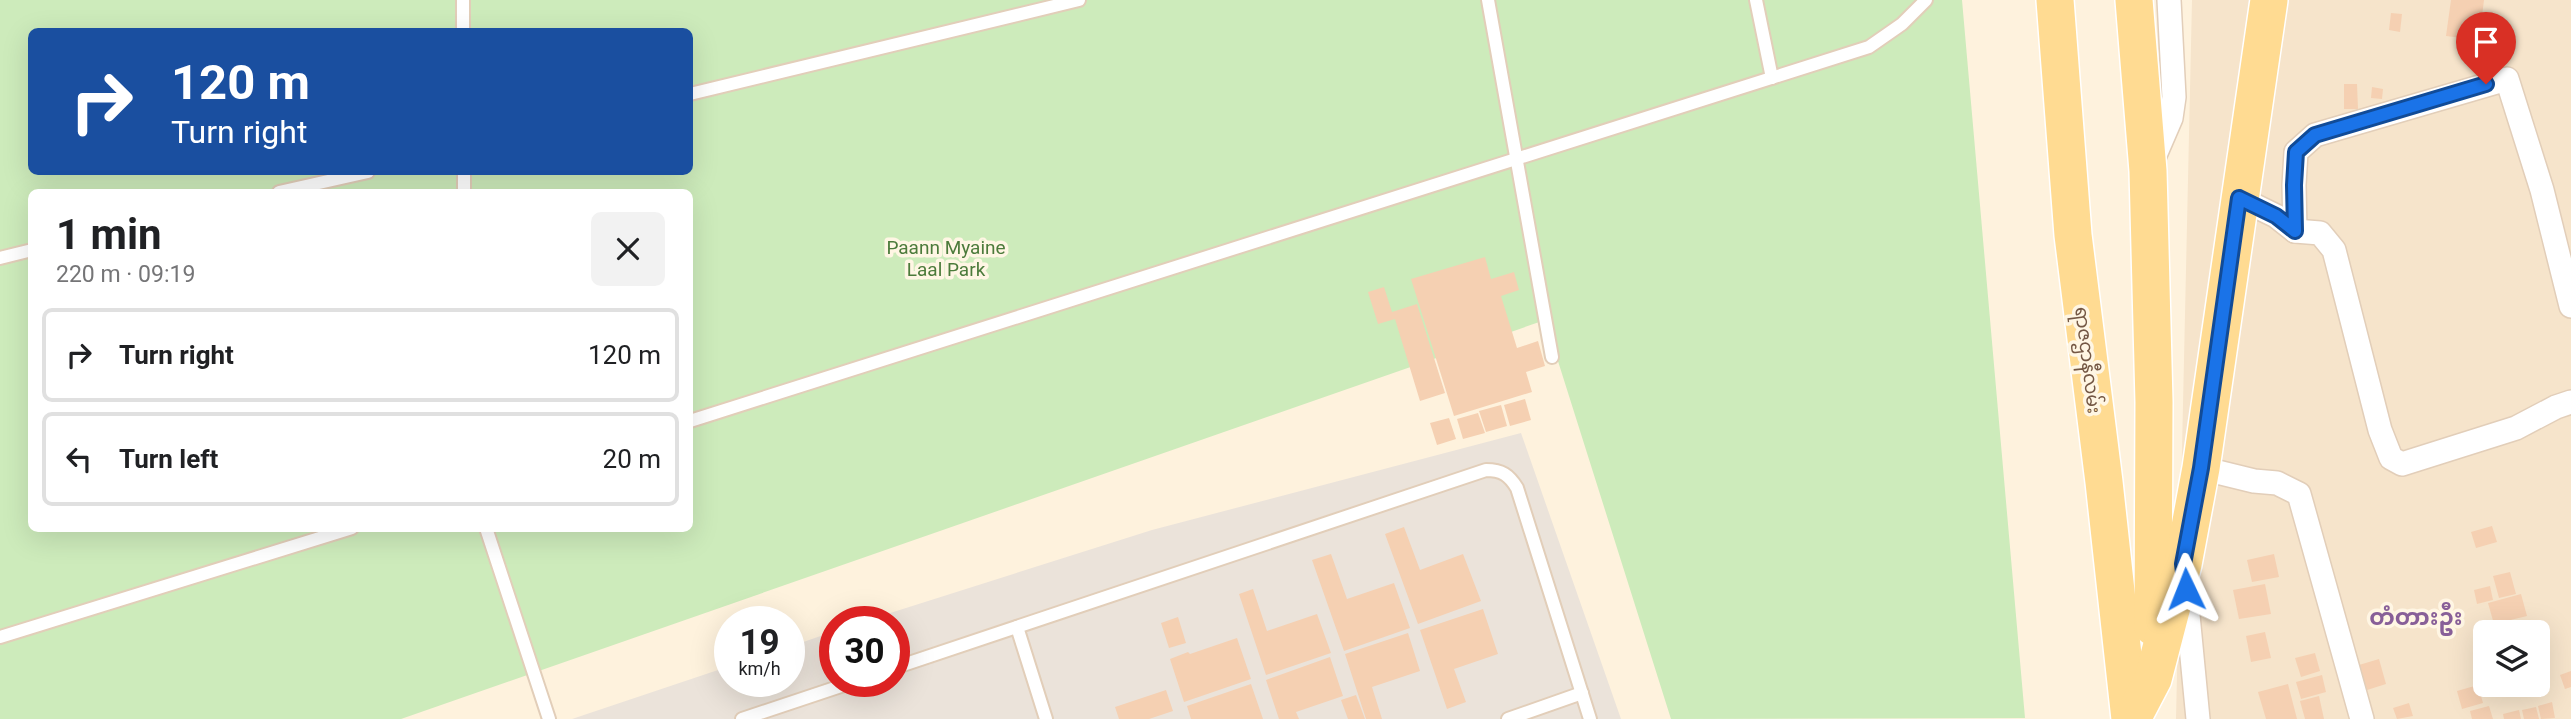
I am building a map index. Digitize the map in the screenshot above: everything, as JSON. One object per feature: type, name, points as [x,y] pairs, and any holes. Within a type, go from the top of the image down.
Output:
[{"type":"main road","name":"ရာဇဌာနီလမ်း","points":[[2055,0],[2073,235],[2131,719]]},
{"type":"main road","points":[[2134,0],[2148,171],[2154,402],[2152,719]]},
{"type":"main road","points":[[2131,719],[2153,679],[2183,564],[2201,468],[2269,0]]},
{"type":"street","points":[[2148,171],[2171,118],[2174,97],[2169,0]]},
{"type":"street","points":[[2295,231],[2296,152],[2315,135],[2507,79],[2542,190],[2569,291]]},
{"type":"street","points":[[2239,198],[2276,216],[2295,231],[2320,233],[2334,250],[2380,430],[2391,458],[2402,464],[2516,428],[2571,402]]},
{"type":"street","points":[[2201,468],[2254,481],[2277,483],[2299,494],[2362,719]]},
{"type":"street","points":[[2183,564],[2199,719]]},
{"type":"lane","points":[[463,0],[463,28]]},
{"type":"lane","points":[[693,93],[1079,0]]},
{"type":"lane","points":[[1488,0],[1552,357]]},
{"type":"lane","points":[[1756,0],[1772,78]]},
{"type":"lane","points":[[693,420],[1869,47],[1902,24],[1926,0]]},
{"type":"lane","points":[[292,189],[355,175]]},
{"type":"lane","points":[[0,258],[28,251]]},
{"type":"lane","points":[[910,663],[1486,470],[1498,470],[1510,477],[1517,488],[1590,719]]},
{"type":"lane","points":[[0,637],[339,532]]},
{"type":"lane","points":[[487,532],[549,719]]},
{"type":"lane","points":[[1017,627],[1046,719]]},
{"type":"lane","points":[[742,719],[819,693]]},
{"type":"lane","points":[[1508,719],[1582,693]]},
{"type":"shaded area","points":[[2192,0],[2571,0],[2571,719],[2176,719]]},
{"type":"shaded area","points":[[1521,433],[1621,719],[572,719],[714,671],[714,697],[805,697],[805,641],[819,637],[819,697],[910,697],[910,607],[1152,530]]},
{"type":"green space","name":"Paann Myaine Laal Park","points":[[0,0],[1962,0],[2025,718],[1671,719],[1545,320],[725,606],[714,606],[714,610],[401,719],[0,719]]},
{"type":"building","points":[[2451,0],[2484,0],[2479,40],[2446,36]]},
{"type":"building","points":[[2391,13],[2402,14],[2400,32],[2389,30]]},
{"type":"building","points":[[2344,84],[2357,84],[2358,109],[2344,109]]},
{"type":"building","points":[[2372,87],[2383,89],[2382,99],[2371,98]]},
{"type":"building","points":[[1485,257],[1491,279],[1514,272],[1519,290],[1501,296],[1517,348],[1538,341],[1545,366],[1526,372],[1532,392],[1454,416],[1411,279]]},
{"type":"building","points":[[1384,287],[1392,312],[1417,304],[1445,393],[1420,401],[1395,319],[1378,324],[1368,292]]},
{"type":"building","points":[[1525,399],[1531,420],[1510,426],[1504,405]]},
{"type":"building","points":[[1501,405],[1507,426],[1486,432],[1479,411]]},
{"type":"building","points":[[1478,413],[1485,433],[1463,439],[1457,419]]},
{"type":"building","points":[[1449,418],[1456,439],[1437,445],[1430,423]]},
{"type":"building","points":[[2492,526],[2497,542],[2476,548],[2471,532]]},
{"type":"building","points":[[1404,527],[1420,570],[1463,554],[1481,601],[1418,624],[1385,534]]},
{"type":"building","points":[[1331,554],[1347,599],[1394,583],[1410,628],[1344,651],[1312,560]]},
{"type":"building","points":[[2274,554],[2279,577],[2252,582],[2247,560]]},
{"type":"building","points":[[2510,572],[2516,594],[2499,598],[2493,576]]},
{"type":"building","points":[[2265,584],[2271,614],[2239,619],[2233,590]]},
{"type":"building","points":[[2490,586],[2493,600],[2477,604],[2474,590]]},
{"type":"building","points":[[1253,589],[1267,631],[1317,614],[1331,653],[1266,675],[1239,594]]},
{"type":"building","points":[[2521,594],[2527,616],[2493,620],[2488,603]]},
{"type":"building","points":[[1483,609],[1498,654],[1454,669],[1466,702],[1447,709],[1420,630]]},
{"type":"building","points":[[1178,617],[1186,643],[1169,648],[1161,623]]},
{"type":"building","points":[[2265,632],[2271,658],[2251,662],[2246,636]]},
{"type":"building","points":[[1408,633],[1420,671],[1372,687],[1382,719],[1366,719],[1345,654]]},
{"type":"building","points":[[1237,638],[1251,679],[1184,702],[1170,659]]},
{"type":"building","points":[[2315,653],[2320,671],[2301,677],[2295,658]]},
{"type":"building","points":[[1330,657],[1343,696],[1296,712],[1299,719],[1279,719],[1266,680]]},
{"type":"building","points":[[2379,659],[2386,684],[2367,690],[2359,665]]},
{"type":"building","points":[[2571,671],[2571,687],[2565,689],[2560,675]]},
{"type":"building","points":[[2322,675],[2326,692],[2301,699],[2296,682]]},
{"type":"building","points":[[1251,684],[1263,719],[1191,719],[1187,706]]},
{"type":"building","points":[[2288,684],[2297,719],[2266,719],[2258,692]]},
{"type":"building","points":[[2473,686],[2473,697],[2481,697],[2483,703],[2462,709],[2457,691]]},
{"type":"building","points":[[1166,690],[1173,711],[1149,719],[1119,719],[1115,707]]},
{"type":"building","points":[[1356,695],[1365,719],[1348,719],[1341,700]]},
{"type":"building","points":[[2319,696],[2324,719],[2305,719],[2300,701]]},
{"type":"building","points":[[2552,702],[2555,718],[2541,719],[2538,706]]},
{"type":"building","points":[[2409,703],[2413,716],[2397,719],[2393,708]]},
{"type":"building","points":[[2489,706],[2493,719],[2472,719],[2470,711]]},
{"type":"building","points":[[2536,707],[2539,719],[2524,719],[2522,710]]},
{"type":"building","points":[[2519,710],[2521,719],[2504,719],[2503,714]]},
{"type":"district","name":"တံတားဦး","points":[[2416,617]]},
{"type":"route","points":[[2186,589],[2183,564],[2201,468],[2239,198],[2276,216],[2295,231],[2296,152],[2315,135],[2486,84]]}]
